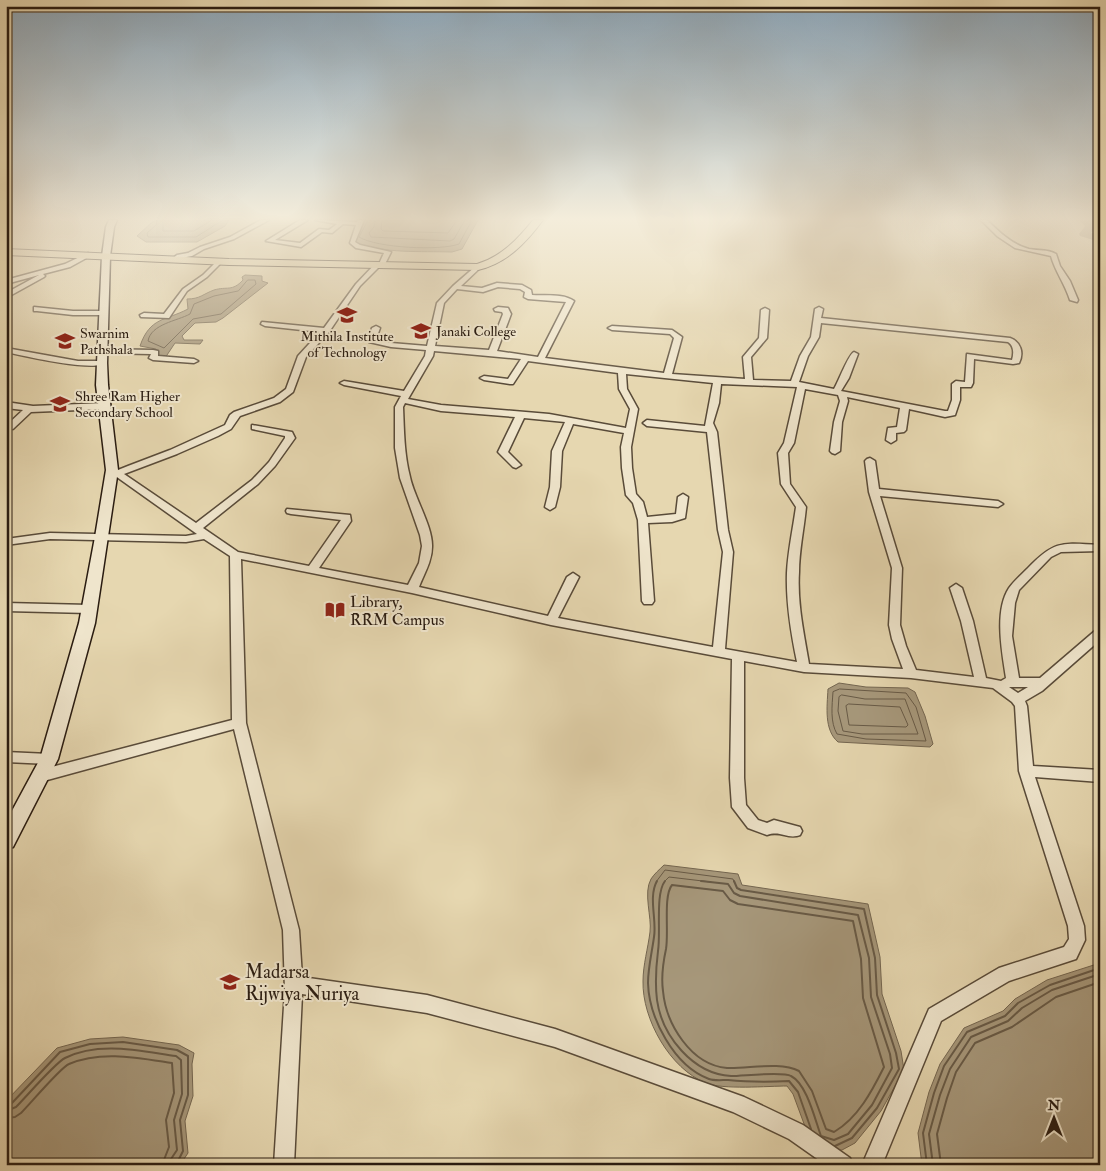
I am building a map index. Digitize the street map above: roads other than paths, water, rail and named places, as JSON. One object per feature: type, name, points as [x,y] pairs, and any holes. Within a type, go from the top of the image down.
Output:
[{"type":"main road","points":[[6,841],[48,759],[89,609],[115,472],[104,406],[102,357],[105,275]]},
{"type":"street","points":[[6,282],[35,275]]},
{"type":"street","points":[[6,296],[43,275]]},
{"type":"street","points":[[144,315],[166,316],[185,290],[206,275]]},
{"type":"street","points":[[115,472],[148,463],[201,440],[228,427],[233,417],[237,414],[283,396],[290,390],[302,356],[326,330],[358,285],[369,275]]},
{"type":"street","points":[[412,589],[424,563],[426,546],[425,535],[405,478],[400,448],[399,407],[425,365],[442,303],[470,275]]},
{"type":"street","points":[[1063,275],[1074,300]]},
{"type":"street","points":[[455,288],[483,290],[493,286],[522,288],[529,291],[528,297],[565,299],[570,301],[540,360]]},
{"type":"street","points":[[492,353],[507,314],[505,310],[498,308]]},
{"type":"street","points":[[804,668],[796,631],[793,592],[793,571],[801,507],[800,502],[787,489],[785,483],[787,465],[783,453],[789,443],[804,356],[815,337],[819,308]]},
{"type":"street","points":[[37,309],[73,313],[104,313]]},
{"type":"street","points":[[750,382],[747,375],[749,364],[747,357],[763,338],[765,310]]},
{"type":"street","points":[[376,328],[372,339],[374,342],[492,353],[622,371],[717,381],[798,384],[945,414],[952,413],[956,400],[956,384],[968,385],[969,383],[970,356],[1016,362],[1018,357],[1017,346],[1014,341],[1010,340],[818,320]]},
{"type":"street","points":[[265,324],[326,330]]},
{"type":"street","points":[[612,328],[672,332],[677,335],[667,376]]},
{"type":"street","points":[[9,352],[78,363],[102,357],[153,352],[155,353],[153,358],[194,361]]},
{"type":"street","points":[[839,393],[854,354]]},
{"type":"street","points":[[484,378],[510,382],[526,358]]},
{"type":"street","points":[[622,371],[623,389],[634,408],[626,447],[628,485],[631,495],[638,502],[643,520],[648,601]]},
{"type":"street","points":[[717,381],[715,403],[708,423],[723,530],[728,552],[719,652]]},
{"type":"street","points":[[344,383],[404,397],[435,407],[520,414],[629,431]]},
{"type":"street","points":[[835,451],[839,416],[844,401],[839,393]]},
{"type":"street","points":[[6,405],[30,408],[104,406]]},
{"type":"street","points":[[891,440],[891,430],[901,430],[905,406]]},
{"type":"street","points":[[6,426],[10,427],[30,408]]},
{"type":"street","points":[[516,464],[503,452],[520,414]]},
{"type":"street","points":[[550,507],[555,487],[557,451],[570,421]]},
{"type":"street","points":[[647,423],[710,429]]},
{"type":"street","points":[[6,542],[50,536],[186,539],[201,532],[255,482],[272,464],[290,438],[289,434],[283,432],[255,427]]},
{"type":"street","points":[[870,461],[874,492],[898,568],[894,619],[896,633],[911,674]]},
{"type":"street","points":[[115,472],[235,555],[412,589],[551,621],[804,668],[911,674],[996,684],[1013,682],[1042,683]]},
{"type":"street","points":[[874,492],[998,504]]},
{"type":"street","points":[[643,520],[672,519],[681,516],[683,497]]},
{"type":"street","points":[[291,511],[346,517],[346,521],[311,571]]},
{"type":"street","points":[[1013,682],[1006,636],[1009,603],[1014,589],[1047,554],[1058,549],[1070,547],[1100,548]]},
{"type":"street","points":[[235,555],[239,723],[291,930],[294,984],[284,1165]]},
{"type":"street","points":[[551,621],[574,577]]},
{"type":"street","points":[[956,588],[967,621],[981,682]]},
{"type":"street","points":[[6,607],[89,609]]},
{"type":"street","points":[[1017,699],[1042,683],[1100,633]]},
{"type":"street","points":[[738,655],[737,778],[739,807],[753,824],[767,829],[774,826],[795,831]]},
{"type":"street","points":[[872,1165],[936,1015],[1005,974],[1070,953],[1077,940],[1076,926],[1026,771],[1021,706],[1017,699],[996,684]]},
{"type":"street","points":[[40,776],[239,723]]},
{"type":"street","points":[[6,757],[48,759]]},
{"type":"street","points":[[1026,771],[1100,776]]},
{"type":"street","points":[[294,984],[427,1004],[555,1038],[737,1104],[796,1132],[843,1165]]},
{"type":"water","points":[[245,275],[262,276],[262,281],[268,283],[223,318],[216,322],[195,323],[182,336],[184,340],[203,340],[200,344],[175,343],[165,358],[155,357],[158,353],[156,349],[140,346],[148,330],[159,321],[188,309],[187,299],[198,297],[214,290],[236,286],[243,280],[242,277]]},
{"type":"water","points":[[839,683],[866,687],[908,688],[915,692],[925,716],[933,744],[930,747],[838,742],[830,731],[827,711],[828,689]]},
{"type":"water","points":[[664,865],[738,874],[742,885],[868,904],[880,957],[882,994],[901,1051],[904,1070],[881,1111],[855,1143],[842,1150],[833,1151],[810,1140],[793,1094],[787,1086],[734,1087],[713,1085],[693,1076],[670,1055],[653,1026],[647,1011],[643,981],[650,932],[649,885],[652,877]]},
{"type":"water","points":[[1100,963],[1100,1165],[922,1165],[918,1133],[929,1092],[940,1064],[964,1028],[1003,1011],[1015,999],[1047,980]]},
{"type":"water","points":[[123,1037],[179,1045],[194,1053],[192,1064],[193,1096],[185,1121],[188,1153],[180,1165],[6,1165],[6,1101],[57,1048],[90,1039]]},
{"type":"place","name":"Mithila Institute of Technology","points":[[347,315]]},
{"type":"place","name":"Janaki College","points":[[421,331]]},
{"type":"place","name":"Swarnim Pathshala","points":[[65,341]]},
{"type":"place","name":"Shree Ram Higher Secondary School","points":[[60,404]]},
{"type":"place","name":"Library, RRM Campus","points":[[335,610]]},
{"type":"place","name":"Madarsa Rijwiya Nuriya","points":[[230,982]]}]
